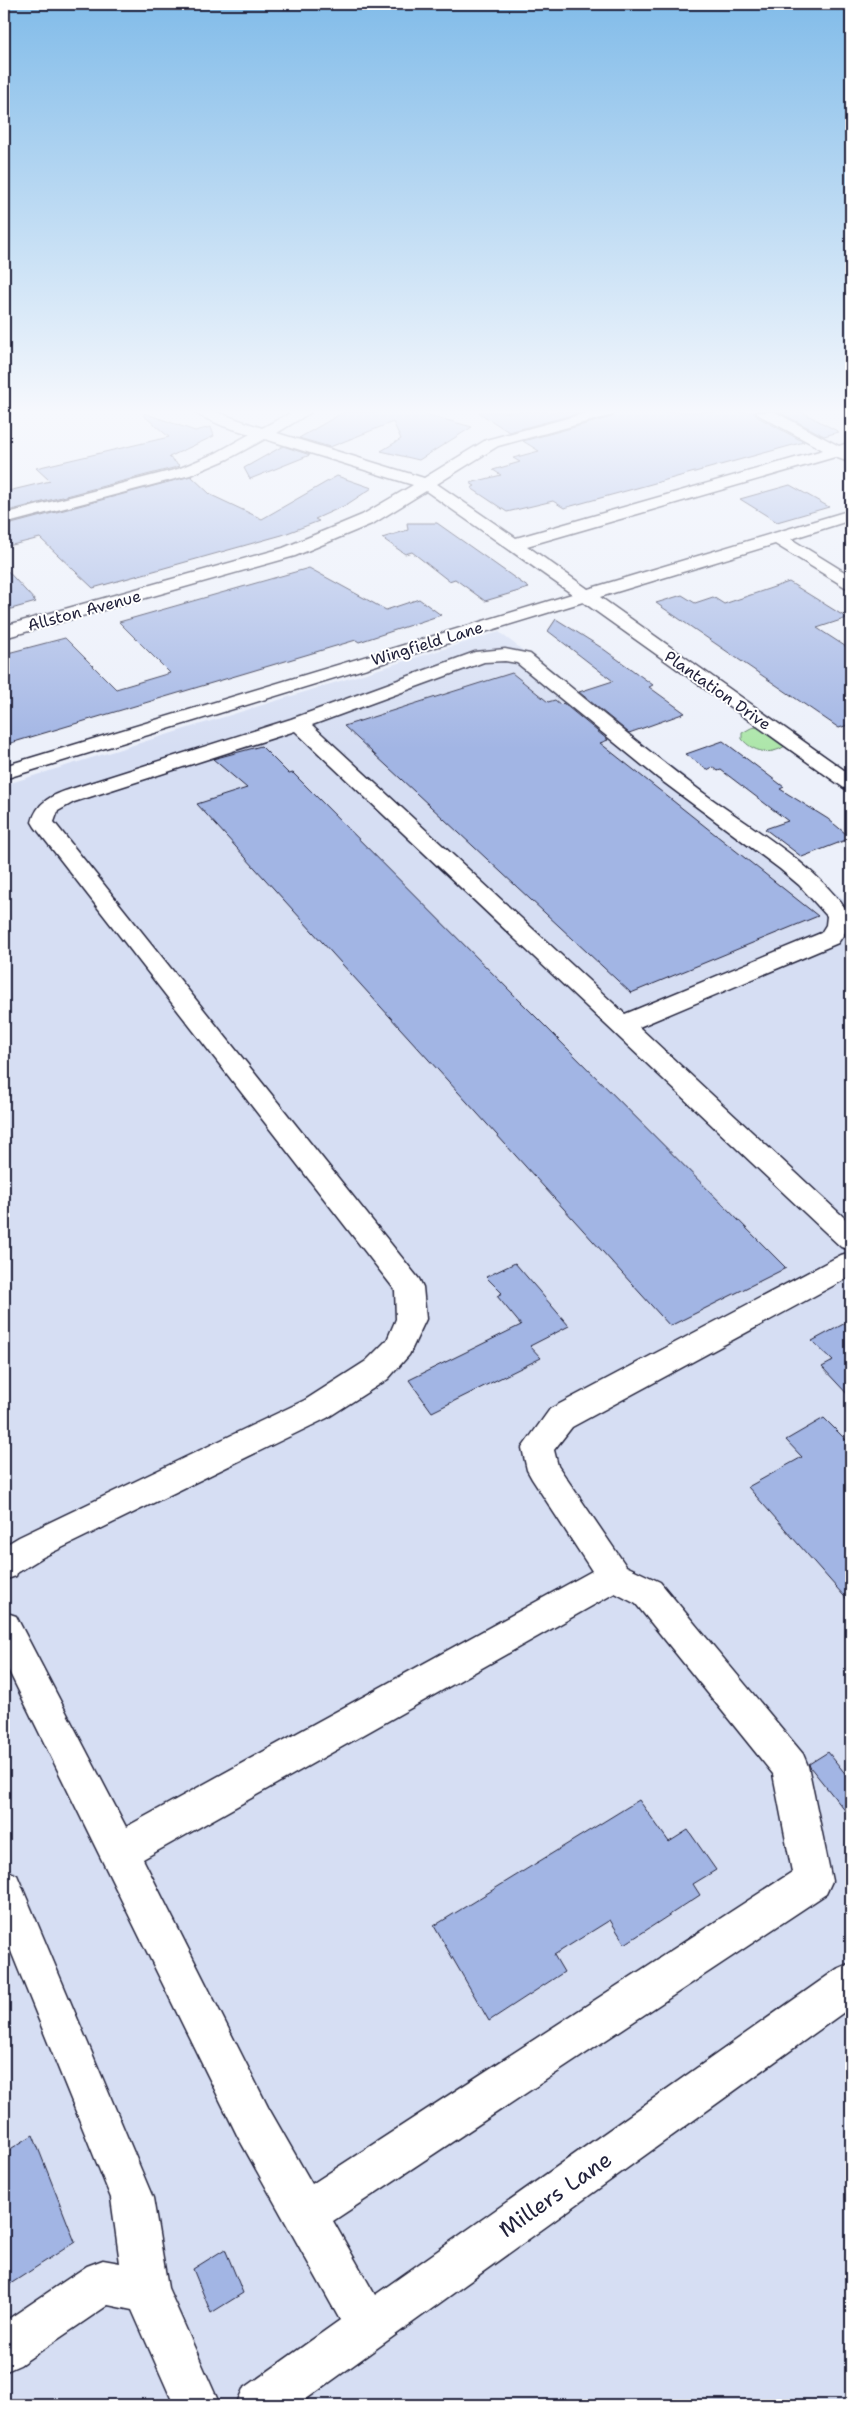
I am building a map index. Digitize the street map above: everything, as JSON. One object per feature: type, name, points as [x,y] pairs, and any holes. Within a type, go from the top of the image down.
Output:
[{"type":"street","name":"Allston Avenue","points":[[4,632],[290,552],[355,524]]},
{"type":"street","name":"Plantation Drive","points":[[486,524],[851,784]]},
{"type":"street","points":[[514,544],[585,524]]},
{"type":"street","name":"Wingfield Lane","points":[[4,773],[818,524]]},
{"type":"street","points":[[776,538],[851,583]]},
{"type":"street","points":[[4,1566],[5,1563],[31,1547],[316,1409],[347,1391],[377,1370],[398,1347],[411,1319],[409,1287],[42,822],[44,813],[54,803],[78,793],[298,723],[482,656],[505,655],[523,658],[684,790],[801,876],[830,903],[839,915],[838,925],[830,938],[621,1025]]},
{"type":"street","points":[[298,723],[851,1240]]},
{"type":"street","points":[[305,2214],[813,1881],[790,1766],[648,1593],[614,1576],[543,1470],[538,1448],[561,1418],[851,1263]]},
{"type":"street","points":[[119,1852],[614,1576]]},
{"type":"street","points":[[4,1627],[119,1852],[253,2122],[368,2327]]},
{"type":"street","points":[[4,1888],[132,2198],[146,2290],[197,2405]]},
{"type":"street","name":"Millers Lane","points":[[259,2405],[851,1983]]},
{"type":"street","points":[[4,2349],[103,2282],[146,2290]]},
{"type":"shaded area","points":[[499,632],[851,905],[851,2405],[4,2405],[4,785]]},
{"type":"green space","points":[[757,727],[785,746],[768,752],[751,747],[742,739],[742,733]]},
{"type":"building","points":[[10,524],[310,524],[282,535],[93,588],[40,538],[4,547],[4,526]]},
{"type":"building","points":[[407,524],[439,524],[529,588],[485,601],[455,579],[449,581],[412,552],[405,554],[382,538],[408,530]]},
{"type":"building","points":[[4,567],[36,602],[4,611]]},
{"type":"building","points":[[309,568],[386,610],[419,599],[441,615],[359,642],[356,640],[4,745],[4,654],[65,638],[116,689],[170,673],[119,622]]},
{"type":"building","points":[[789,582],[847,618],[817,628],[851,650],[851,724],[839,728],[656,603],[682,595],[695,603],[713,597],[724,604]]},
{"type":"building","points":[[556,619],[602,648],[653,685],[649,687],[685,713],[629,733],[579,692],[613,681],[548,631]]},
{"type":"building","points":[[512,673],[548,702],[555,700],[561,705],[563,703],[608,740],[600,743],[818,916],[631,993],[344,726]]},
{"type":"building","points":[[723,741],[784,787],[780,789],[828,819],[851,838],[802,857],[765,829],[788,821],[721,770],[718,771],[713,767],[707,770],[686,754]]},
{"type":"building","points":[[261,746],[289,774],[293,773],[786,1268],[670,1326],[197,804],[247,788],[213,759]]},
{"type":"building","points":[[515,1263],[569,1326],[530,1346],[541,1358],[432,1412],[409,1380],[521,1325],[497,1296],[502,1293],[486,1277]]},
{"type":"building","points":[[851,1320],[851,1398],[822,1367],[833,1361],[812,1341]]},
{"type":"building","points":[[824,1418],[851,1445],[851,1604],[748,1487],[802,1457],[786,1440]]},
{"type":"building","points":[[828,1752],[851,1781],[851,1818],[810,1767],[809,1764]]},
{"type":"building","points":[[639,1800],[669,1842],[688,1830],[716,1870],[693,1884],[700,1895],[625,1944],[610,1920],[554,1955],[564,1972],[489,2021],[434,1926]]},
{"type":"building","points":[[33,2135],[75,2242],[4,2288],[4,2153]]},
{"type":"building","points":[[225,2249],[243,2293],[211,2313],[193,2269]]}]
